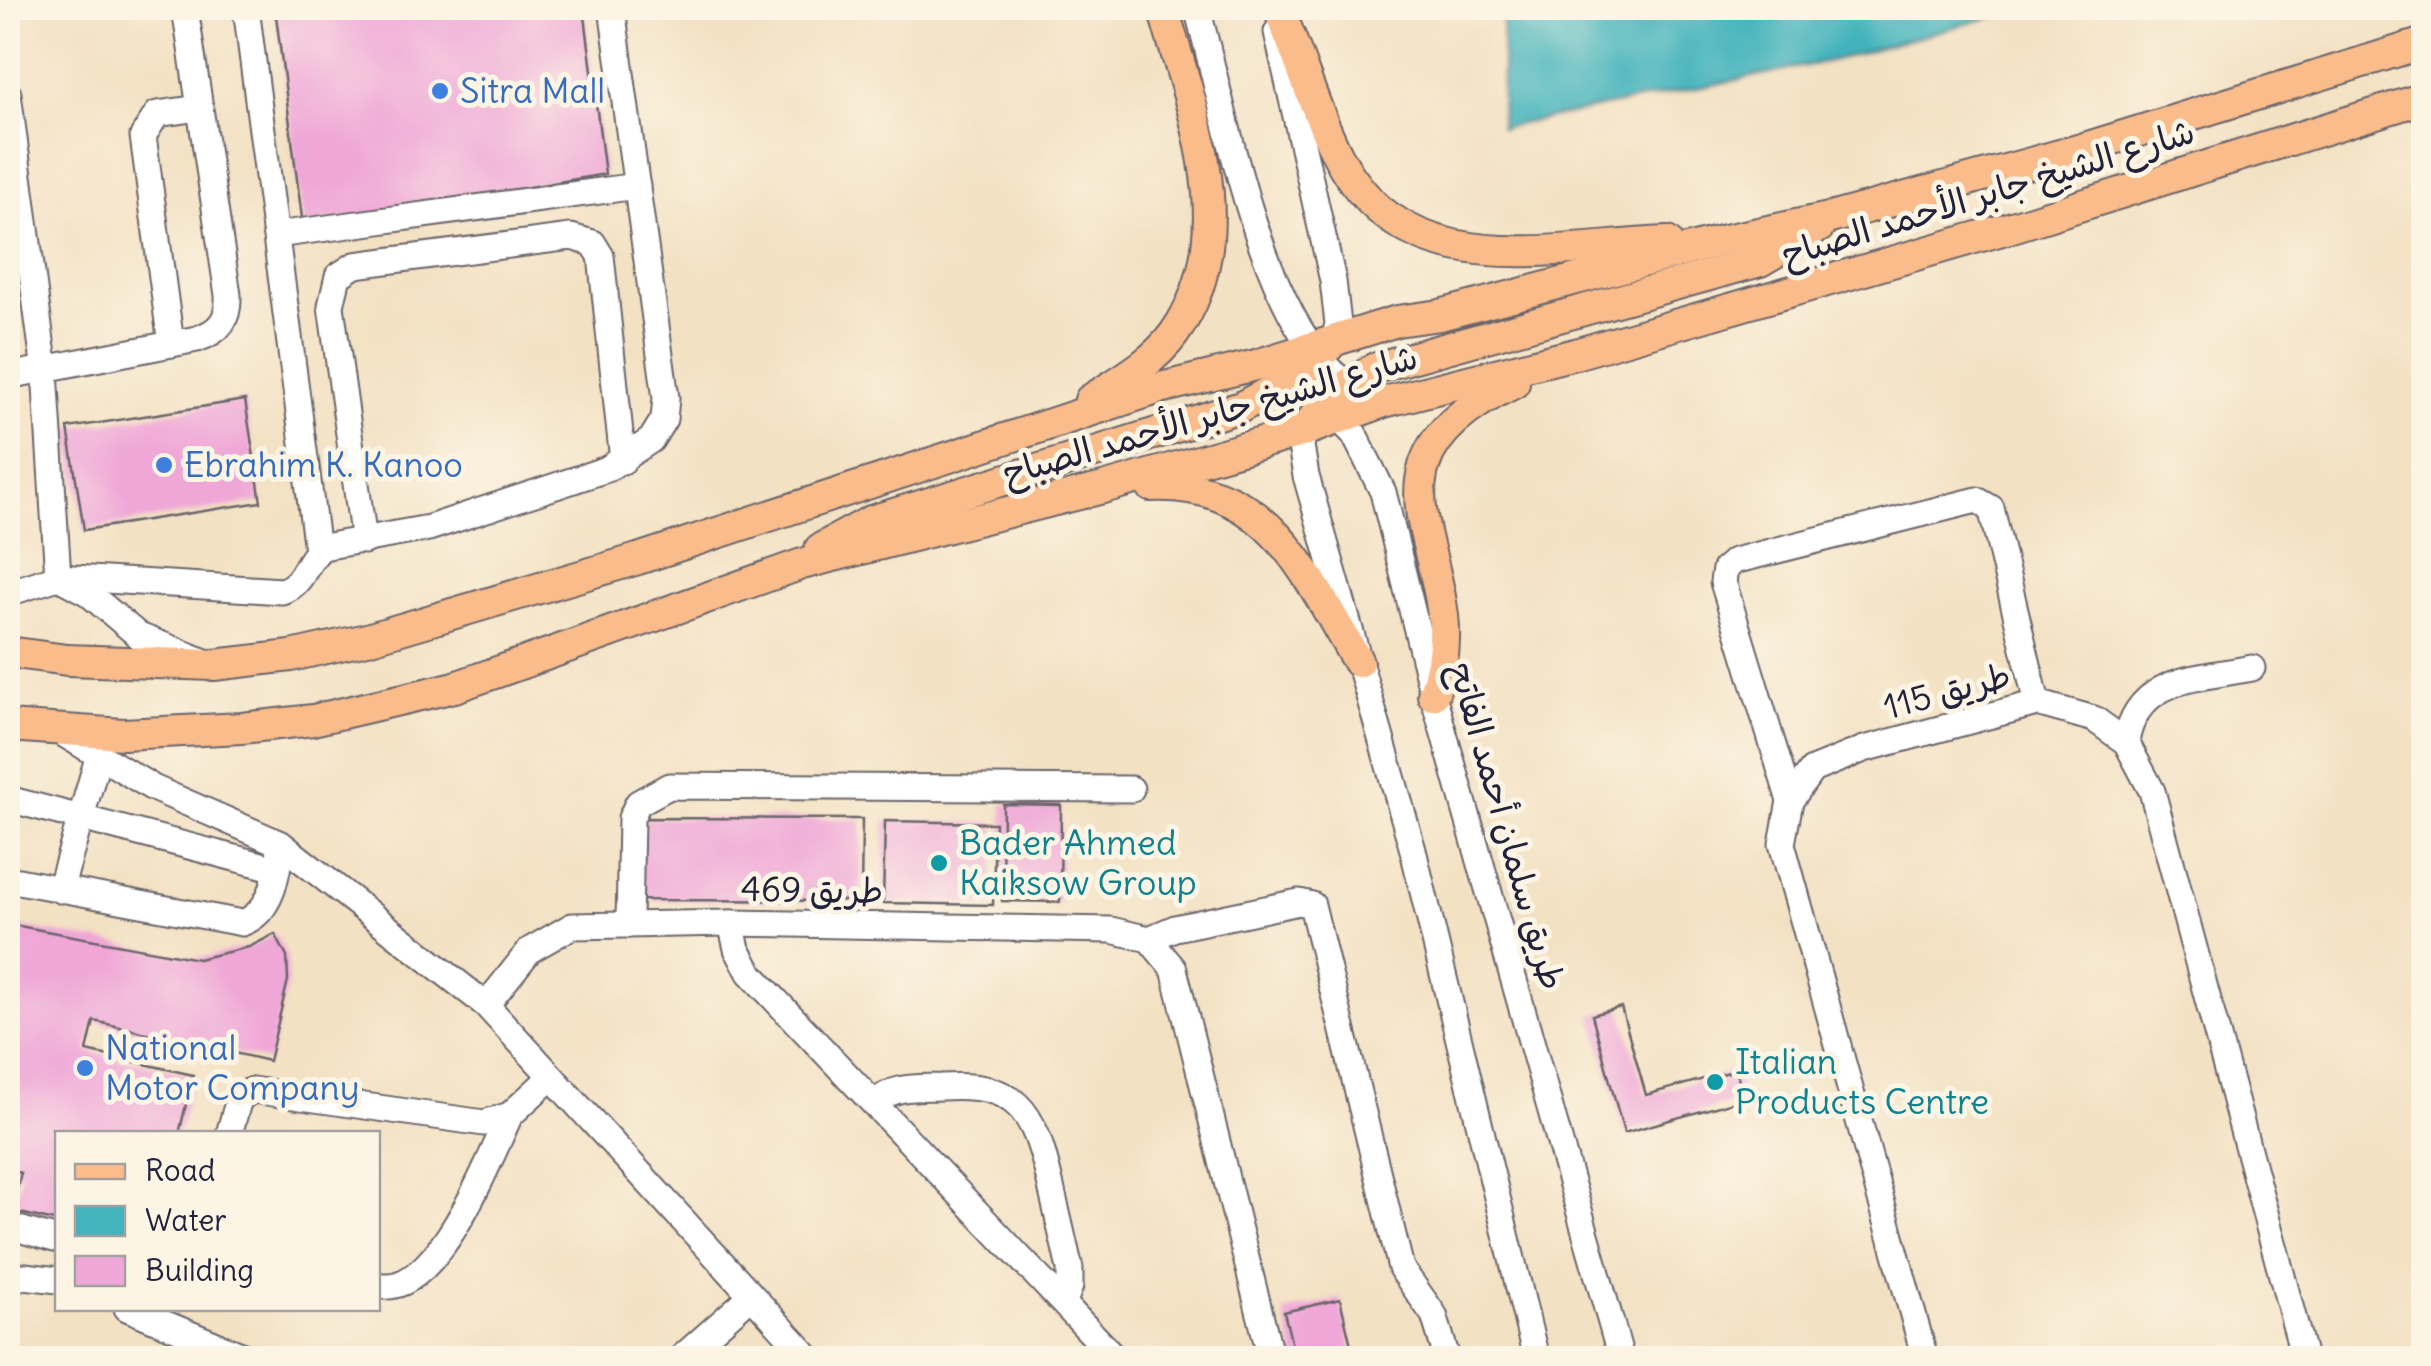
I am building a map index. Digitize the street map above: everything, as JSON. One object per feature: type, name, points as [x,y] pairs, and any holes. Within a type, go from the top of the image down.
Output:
[{"type":"main road","points":[[1059,421],[1149,360],[1174,334],[1206,256],[1211,233],[1205,175],[1163,8]]},
{"type":"main road","points":[[1275,8],[1348,172],[1394,223],[1427,240],[1469,251],[1725,240]]},
{"type":"main road","name":"شارع الشيخ جابر الأحمد الصباح","points":[[8,652],[67,660],[214,665],[291,656],[367,638],[638,559],[1160,388],[1725,240],[1834,217],[2078,150],[2424,43]]},
{"type":"main road","name":"شارع الشيخ جابر الأحمد الصباح","points":[[8,726],[142,733],[313,720],[454,686],[802,564],[1103,488],[1304,431],[1337,401],[1384,402],[1575,354],[2009,228],[2424,98]]},
{"type":"main road","points":[[1337,401],[1390,363],[1760,260],[1834,217]]},
{"type":"main road","points":[[802,564],[846,532],[872,521],[1241,407],[1295,378],[1322,348]]},
{"type":"main road","points":[[1433,695],[1444,664],[1446,630],[1420,520],[1420,484],[1430,450],[1449,423],[1475,402],[1575,354]]},
{"type":"main road","points":[[1103,488],[1186,485],[1223,495],[1256,514],[1294,556],[1358,662]]},
{"type":"street","points":[[8,376],[45,372],[213,334],[228,310],[185,8]]},
{"type":"street","points":[[246,8],[317,550]]},
{"type":"street","points":[[8,592],[58,578],[282,591],[299,582],[317,550],[329,544],[429,528],[623,461],[650,440],[664,420],[666,398],[612,8]]},
{"type":"street","points":[[1197,8],[1257,226],[1285,300],[1322,348],[1337,401]]},
{"type":"street","points":[[1275,8],[1333,281],[1338,324],[1322,348]]},
{"type":"street","points":[[8,94],[45,372],[58,578]]},
{"type":"street","points":[[171,344],[143,136],[157,114],[199,108]]},
{"type":"street","points":[[276,235],[637,186]]},
{"type":"street","points":[[364,541],[331,306],[338,276],[355,265],[570,237],[592,243],[601,256],[623,461]]},
{"type":"street","name":"طريق سلمان أحمد الفاتح","points":[[1256,365],[1295,378],[1337,401],[1383,492],[1433,695],[1621,1358]]},
{"type":"street","points":[[1304,431],[1303,465],[1432,925],[1536,1358]]},
{"type":"street","points":[[1924,1358],[1782,844],[1790,800],[1723,582],[1725,569],[1734,561],[1976,500],[1985,502],[1990,508],[2037,703]]},
{"type":"street","points":[[58,578],[79,586],[139,636],[214,665]]},
{"type":"street","points":[[2252,668],[2156,690],[2140,703],[2129,721],[2126,742],[2152,791],[2304,1358]]},
{"type":"street","name":"طريق 115","points":[[1790,800],[1812,770],[1864,749],[2037,703],[2094,720],[2126,742]]},
{"type":"street","points":[[59,731],[98,758],[279,857],[486,1005],[809,1358]]},
{"type":"street","points":[[60,890],[98,758]]},
{"type":"street","points":[[629,925],[632,818],[638,803],[670,786],[1131,789]]},
{"type":"street","points":[[8,798],[279,857]]},
{"type":"street","points":[[8,879],[242,924],[256,918],[268,901],[279,857]]},
{"type":"street","points":[[1271,1358],[1174,969],[1149,939],[1217,918],[1299,902],[1312,905],[1400,1268],[1434,1316],[1446,1358]]},
{"type":"street","points":[[731,923],[737,949],[750,973],[1115,1358]]},
{"type":"street","name":"طريق 469","points":[[486,1005],[530,950],[572,926],[731,923],[1111,930],[1149,939]]},
{"type":"street","points":[[380,1285],[398,1286],[413,1279],[444,1242],[474,1195],[510,1115],[551,1077]]},
{"type":"street","points":[[876,1103],[900,1089],[974,1085],[1000,1092],[1022,1107],[1040,1141],[1070,1269],[1070,1286],[1064,1302]]},
{"type":"street","points":[[229,1131],[239,1099],[260,1088],[484,1123],[510,1115]]},
{"type":"street","points":[[8,1226],[48,1237],[16,1278]]},
{"type":"street","points":[[16,1278],[55,1280]]},
{"type":"street","points":[[680,1358],[751,1296]]},
{"type":"street","points":[[133,1311],[248,1358]]},
{"type":"water","points":[[1503,8],[2023,8],[1834,60],[1501,128]]},
{"type":"building","name":"Sitra Mall","points":[[275,8],[584,8],[605,174],[303,226]]},
{"type":"building","name":"Ebrahim K. Kanoo","points":[[245,400],[261,502],[84,530],[68,428]]},
{"type":"building","points":[[1003,804],[1061,805],[1060,902],[1002,901]]},
{"type":"building","points":[[633,818],[862,819],[861,901],[632,900]]},
{"type":"building","name":"Bader Ahmed Kaiksow Group","points":[[885,821],[995,823],[993,905],[883,903]]},
{"type":"building","name":"National Motor Company","points":[[8,924],[198,959],[249,947],[275,934],[287,957],[288,980],[269,1061],[94,1021],[87,1051],[193,1075],[180,1131],[55,1131],[55,1221],[12,1211],[21,1173],[8,1170]]},
{"type":"building","name":"Italian Products Centre","points":[[1621,1007],[1646,1095],[1736,1070],[1744,1099],[1624,1133],[1592,1015]]},
{"type":"building","points":[[1340,1299],[1354,1358],[1295,1358],[1284,1312]]},
{"type":"place","name":"Sitra Mall","points":[[440,91]]},
{"type":"place","name":"Ebrahim K. Kanoo","points":[[164,465]]},
{"type":"place","name":"Bader Ahmed Kaiksow Group","points":[[939,863]]},
{"type":"place","name":"National Motor Company","points":[[85,1068]]},
{"type":"place","name":"Italian Products Centre","points":[[1715,1082]]}]
